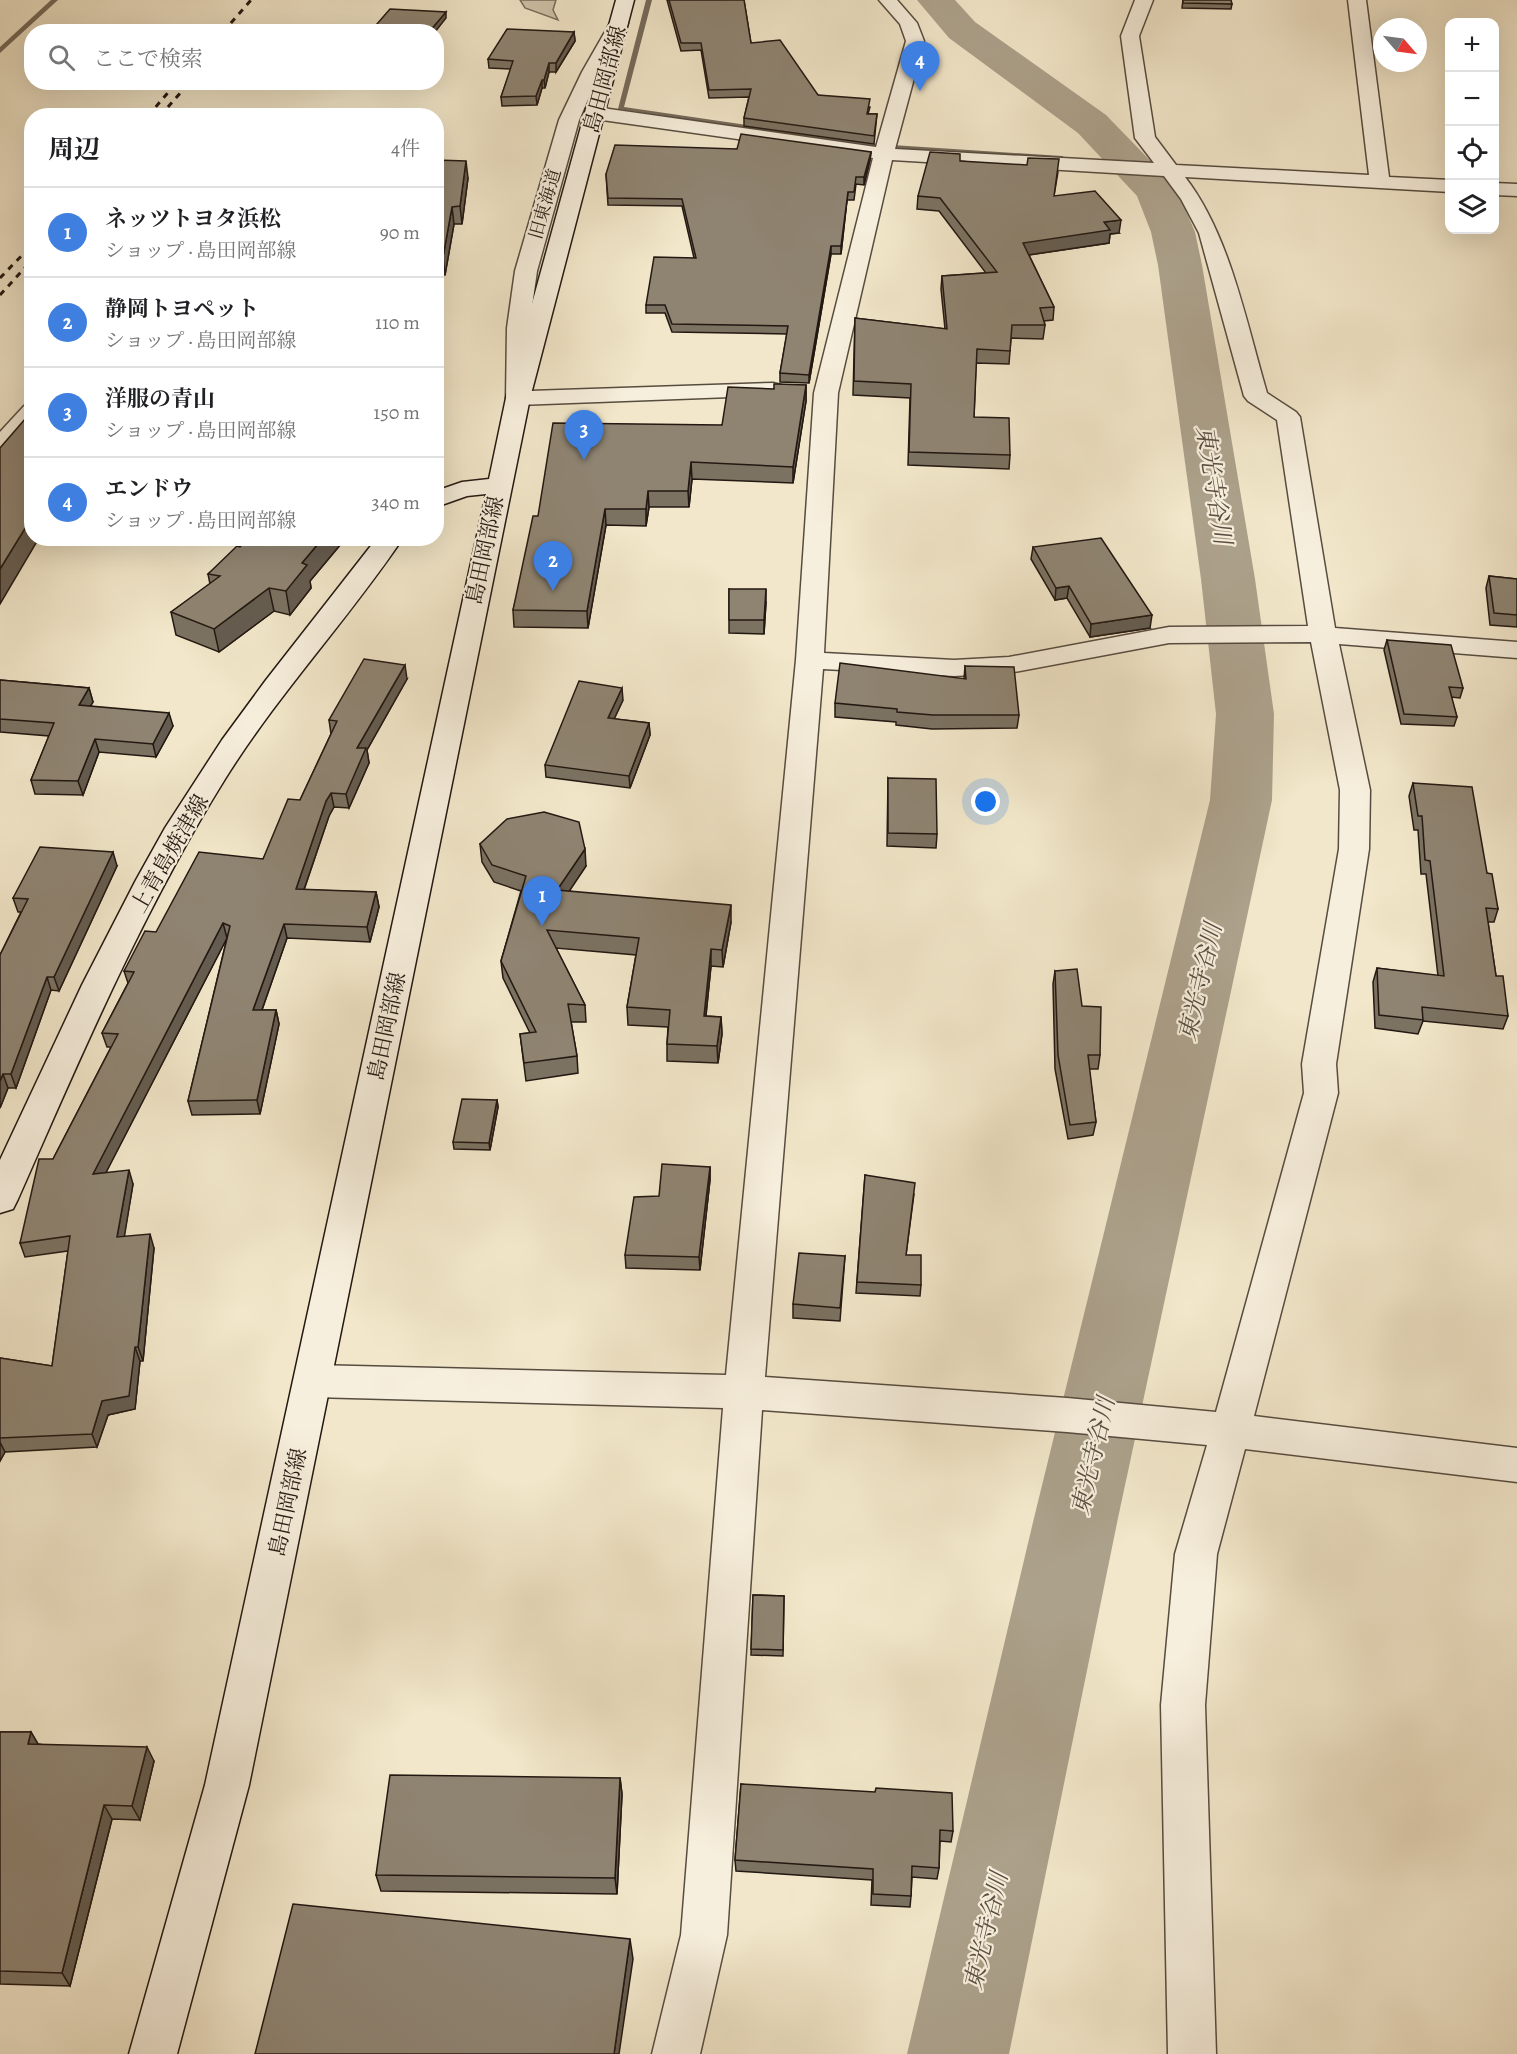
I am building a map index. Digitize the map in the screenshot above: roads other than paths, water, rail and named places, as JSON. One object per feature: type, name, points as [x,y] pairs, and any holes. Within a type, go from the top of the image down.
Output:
[{"type":"street","name":"島田岡部線","points":[[153,2054],[227,1785],[314,1381],[498,485],[518,398],[625,0]]},
{"type":"street","points":[[676,2054],[704,1935],[744,1392],[810,660],[806,392],[884,154],[915,41],[908,23],[888,0]]},
{"type":"street","points":[[1144,0],[1130,36],[1145,138],[1164,170],[1191,198],[1209,233],[1256,396],[1288,417],[1315,634],[1355,790],[1354,849],[1319,1064],[1321,1093],[1271,1286],[1196,1554],[1183,1704],[1192,2054]]},
{"type":"street","points":[[1357,0],[1380,182]]},
{"type":"street","name":"旧東海道","points":[[518,398],[518,328],[526,272],[569,120],[591,72],[619,23]]},
{"type":"street","points":[[595,113],[884,154],[1445,186]]},
{"type":"street","points":[[1499,189],[1517,190]]},
{"type":"street","points":[[518,398],[755,390],[806,392]]},
{"type":"street","points":[[0,447],[24,420]]},
{"type":"street","points":[[444,497],[462,489],[498,485]]},
{"type":"street","name":"上青島焼津線","points":[[0,1200],[109,960],[158,869],[212,778],[282,680],[385,546]]},
{"type":"street","points":[[810,660],[954,668],[1010,665],[1169,635],[1315,634],[1517,650]]},
{"type":"street","points":[[314,1381],[744,1392],[1067,1415],[1229,1430],[1517,1465]]},
{"type":"waterway","points":[[29,24],[55,0]]},
{"type":"waterway","points":[[649,0],[620,108],[877,146],[1062,158]]},
{"type":"waterway","name":"東光寺谷川","points":[[935,0],[962,30],[1092,124],[1157,192],[1173,232],[1180,265],[1228,579],[1245,714],[1241,800],[1076,1518],[958,2054]]},
{"type":"waterway","points":[[0,51],[24,29]]},
{"type":"railway","points":[[230,24],[251,0]]},
{"type":"railway","points":[[155,108],[170,90]]},
{"type":"railway","points":[[167,108],[183,90]]},
{"type":"railway","points":[[0,278],[24,253]]},
{"type":"railway","points":[[0,295],[24,269]]},
{"type":"place","name":"エンドウ","points":[[920,91]]},
{"type":"place","name":"洋服の青山","points":[[584,460]]},
{"type":"place","name":"静岡トヨペット","points":[[553,591]]},
{"type":"place","name":"ネッツトヨタ浜松","points":[[542,926]]}]
